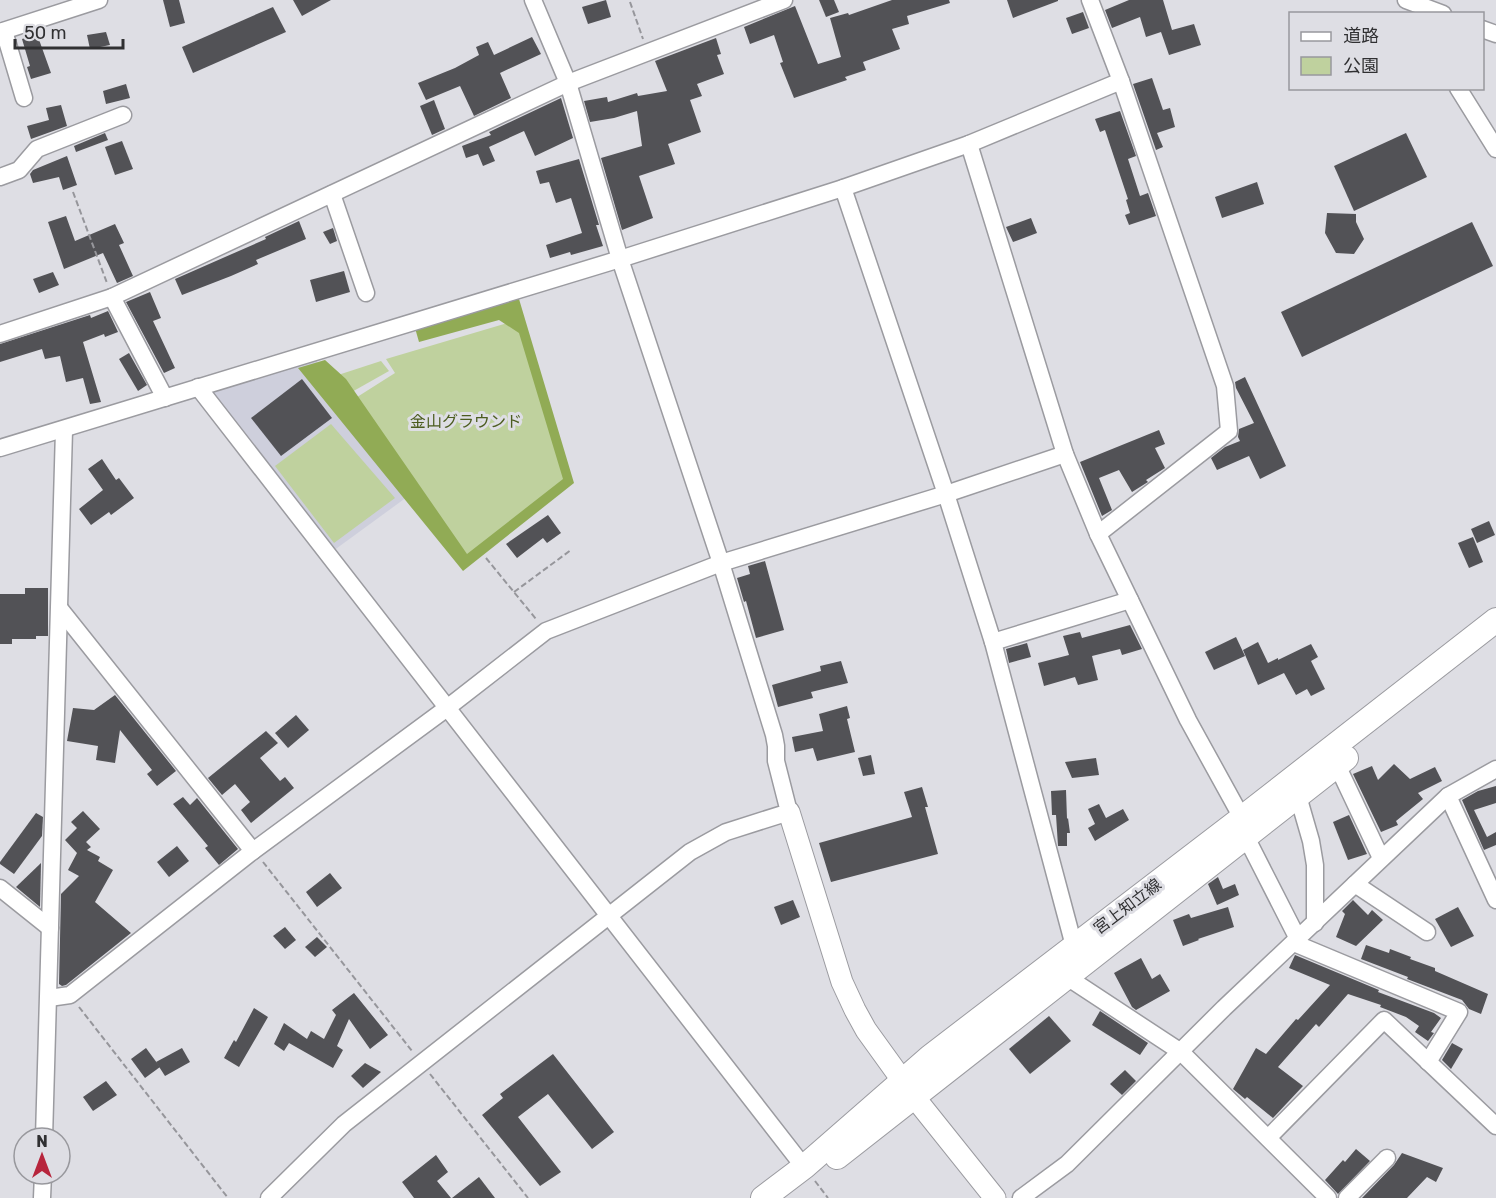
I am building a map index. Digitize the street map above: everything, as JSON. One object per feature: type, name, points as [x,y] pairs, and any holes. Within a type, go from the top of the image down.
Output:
[{"type":"main road","name":"宮上知立線","points":[[782,1198],[808,1172],[909,1089],[1067,977],[1496,620]]},
{"type":"main road","name":"宮上知立線","points":[[909,1089],[930,1057],[1074,946],[1244,828],[1298,796],[1496,640]]},
{"type":"main road","name":"宮上知立線","points":[[762,1198],[808,1172]]},
{"type":"street","points":[[24,98],[2,32],[99,0]]},
{"type":"street","points":[[533,0],[568,83],[620,259],[721,563],[774,735],[776,761],[789,812],[845,988],[866,1030],[909,1089],[995,1198]]},
{"type":"street","points":[[0,334],[112,297],[568,83],[784,0]]},
{"type":"street","points":[[1090,0],[1121,81],[1225,386],[1229,431],[1098,534]]},
{"type":"street","points":[[1404,0],[1437,12]]},
{"type":"street","points":[[0,448],[620,259],[843,188],[969,144],[1121,81]]},
{"type":"street","points":[[1459,90],[1496,149]]},
{"type":"street","points":[[0,177],[19,170],[37,149],[123,115]]},
{"type":"street","points":[[969,144],[1065,454],[1098,534],[1188,720],[1244,828],[1296,941],[1459,1012],[1428,1062]]},
{"type":"street","points":[[843,188],[946,494],[993,642],[1074,946]]},
{"type":"street","points":[[332,194],[366,293]]},
{"type":"street","points":[[112,297],[165,398]]},
{"type":"street","points":[[198,387],[808,1172]]},
{"type":"street","points":[[44,1126],[64,430]]},
{"type":"street","points":[[49,998],[70,995],[254,851],[447,708],[546,631],[721,563],[946,494],[1065,454]]},
{"type":"street","points":[[993,642],[1130,600]]},
{"type":"street","points":[[60,609],[254,851]]},
{"type":"street","points":[[1337,765],[1381,858]]},
{"type":"street","points":[[1021,1198],[1067,1164],[1381,858],[1448,796],[1496,769]]},
{"type":"street","points":[[1298,796],[1311,841],[1315,865],[1315,923]]},
{"type":"street","points":[[1448,796],[1496,900]]},
{"type":"street","points":[[269,1198],[329,1137],[421,1062],[690,852],[726,832],[789,812]]},
{"type":"street","points":[[1355,884],[1426,932]]},
{"type":"street","points":[[0,888],[50,928]]},
{"type":"street","points":[[1067,977],[1181,1052],[1328,1198]]},
{"type":"street","points":[[1268,1138],[1384,1020],[1496,1126]]},
{"type":"street","points":[[1347,1198],[1387,1158]]},
{"type":"path","points":[[630,2],[648,52]]},
{"type":"path","points":[[72,192],[112,297]]},
{"type":"path","points":[[514,592],[572,550]]},
{"type":"path","points":[[486,558],[546,631]]},
{"type":"path","points":[[254,851],[528,1198]]},
{"type":"path","points":[[70,995],[228,1198]]},
{"type":"path","points":[[808,1172],[828,1198]]},
{"type":"shaded area","points":[[314,357],[407,497],[333,551],[209,390]]},
{"type":"green space","points":[[519,299],[574,483],[463,571],[298,368],[325,360],[346,379],[467,554],[563,479],[519,333],[499,320],[419,342],[415,328]]},
{"type":"green space","name":"金山グラウンド","points":[[518,320],[568,482],[466,562],[354,399],[395,373],[386,359]]},
{"type":"green space","points":[[381,361],[389,371],[350,393],[338,375]]},
{"type":"green space","points":[[331,424],[395,498],[334,543],[275,466]]},
{"type":"building","points":[[163,0],[179,0],[185,23],[170,27]]},
{"type":"building","points":[[293,0],[331,0],[302,16]]},
{"type":"building","points":[[606,0],[611,17],[588,24],[582,7]]},
{"type":"building","points":[[819,0],[834,0],[839,12],[826,17]]},
{"type":"building","points":[[892,0],[949,0],[950,3],[907,16],[909,24],[892,29],[900,49],[863,62],[866,70],[845,77],[847,80],[794,98],[780,63],[783,62],[774,35],[750,44],[744,27],[795,6],[818,64],[841,57],[830,18],[848,13],[849,15]]},
{"type":"building","points":[[1007,0],[1058,0],[1058,1],[1013,18]]},
{"type":"building","points":[[1129,0],[1163,0],[1172,30],[1194,24],[1201,45],[1169,55],[1161,32],[1146,37],[1140,17],[1112,28],[1105,10]]},
{"type":"building","points":[[273,7],[286,32],[193,73],[182,47]]},
{"type":"building","points":[[1083,12],[1089,28],[1072,34],[1066,18]]},
{"type":"building","points":[[106,32],[110,45],[90,49],[87,35]]},
{"type":"building","points":[[37,34],[51,73],[31,79],[27,67],[30,66],[22,39]]},
{"type":"building","points":[[532,37],[541,54],[500,73],[511,98],[474,116],[460,86],[426,100],[418,83],[455,68],[479,55],[476,47],[488,42],[494,55]]},
{"type":"building","points":[[716,38],[721,54],[717,55],[724,74],[697,84],[702,96],[690,100],[701,132],[668,144],[675,164],[639,176],[653,218],[622,230],[601,158],[642,146],[637,111],[590,122],[584,101],[607,97],[608,102],[637,93],[638,96],[667,91],[655,61]]},
{"type":"building","points":[[1152,78],[1163,110],[1170,108],[1175,127],[1157,133],[1163,147],[1156,150],[1133,84]]},
{"type":"building","points":[[126,84],[130,98],[106,104],[103,91]]},
{"type":"building","points":[[561,98],[573,138],[535,156],[524,131],[489,147],[495,161],[483,166],[478,154],[466,158],[462,146],[491,135],[489,132]]},
{"type":"building","points":[[434,100],[445,129],[432,135],[420,106]]},
{"type":"building","points":[[61,105],[67,126],[31,139],[27,126],[49,120],[46,108]]},
{"type":"building","points":[[1120,111],[1136,156],[1128,159],[1140,196],[1148,193],[1156,216],[1129,225],[1125,215],[1130,213],[1126,200],[1128,199],[1105,130],[1100,132],[1095,119]]},
{"type":"building","points":[[105,133],[108,140],[76,152],[74,146]]},
{"type":"building","points":[[1406,133],[1427,177],[1354,211],[1334,166]]},
{"type":"building","points":[[122,141],[133,169],[115,175],[105,147]]},
{"type":"building","points":[[67,156],[77,185],[63,190],[59,177],[33,183],[30,174],[33,170]]},
{"type":"building","points":[[579,159],[603,246],[550,258],[546,245],[582,233],[571,198],[556,203],[549,182],[540,184],[536,171]]},
{"type":"building","points":[[1257,182],[1264,204],[1222,218],[1215,197]]},
{"type":"building","points":[[1327,213],[1356,214],[1356,222],[1364,239],[1354,254],[1336,253],[1325,233]]},
{"type":"building","points":[[66,216],[75,241],[115,224],[124,243],[119,245],[133,276],[117,283],[103,253],[64,269],[48,222]]},
{"type":"building","points":[[1031,218],[1037,233],[1013,242],[1006,227]]},
{"type":"building","points":[[299,221],[306,239],[256,260],[258,264],[182,295],[175,279],[266,239],[265,237]]},
{"type":"building","points":[[1472,222],[1493,266],[1302,357],[1281,312]]},
{"type":"building","points":[[333,228],[337,241],[330,244],[323,232]]},
{"type":"building","points":[[344,271],[350,292],[316,302],[310,280]]},
{"type":"building","points":[[53,272],[59,285],[39,293],[33,279]]},
{"type":"building","points":[[150,292],[161,318],[153,321],[175,368],[164,373],[126,302]]},
{"type":"building","points":[[108,311],[118,332],[105,337],[104,334],[83,342],[101,402],[90,404],[83,378],[66,382],[60,356],[45,359],[42,349],[0,362],[0,344]]},
{"type":"building","points":[[129,353],[147,385],[138,391],[119,359]]},
{"type":"building","points":[[1245,377],[1286,466],[1260,479],[1249,456],[1217,470],[1211,458],[1225,447],[1240,441],[1239,429],[1254,423],[1236,388],[1235,382]]},
{"type":"building","points":[[302,379],[332,418],[281,456],[251,418]]},
{"type":"building","points":[[1159,430],[1165,444],[1155,448],[1165,468],[1132,492],[1119,470],[1099,478],[1112,510],[1102,516],[1080,462]]},
{"type":"building","points":[[102,459],[116,480],[119,478],[134,498],[111,515],[109,512],[91,525],[79,509],[103,490],[88,469]]},
{"type":"building","points":[[548,515],[561,533],[547,543],[543,538],[517,558],[506,544]]},
{"type":"building","points":[[1489,521],[1495,535],[1477,543],[1471,529]]},
{"type":"building","points":[[1473,537],[1483,562],[1469,568],[1458,543]]},
{"type":"building","points":[[765,561],[784,630],[756,638],[737,578],[750,574],[748,566]]},
{"type":"building","points":[[25,588],[48,588],[48,636],[36,636],[36,639],[12,639],[12,644],[0,644],[0,594],[25,594]]},
{"type":"building","points":[[1130,625],[1142,649],[1122,655],[1120,649],[1092,656],[1098,680],[1078,685],[1075,677],[1044,686],[1038,663],[1069,655],[1063,636],[1080,632],[1082,638]]},
{"type":"building","points":[[1236,637],[1245,656],[1214,670],[1205,652]]},
{"type":"building","points":[[1258,642],[1268,663],[1311,644],[1318,657],[1311,661],[1325,689],[1311,696],[1307,689],[1296,695],[1284,673],[1258,685],[1243,650]]},
{"type":"building","points":[[1027,643],[1031,657],[1009,663],[1006,649]]},
{"type":"building","points":[[841,661],[848,683],[811,692],[813,698],[778,707],[772,685],[821,671],[820,666]]},
{"type":"building","points":[[115,695],[176,771],[157,786],[147,774],[152,770],[120,730],[115,763],[96,760],[98,746],[67,741],[73,708],[94,710]]},
{"type":"building","points":[[847,706],[850,718],[847,719],[855,752],[817,761],[813,748],[795,752],[792,737],[823,731],[819,714]]},
{"type":"building","points":[[296,715],[309,730],[288,748],[275,733]]},
{"type":"building","points":[[266,731],[278,743],[260,758],[280,781],[285,777],[294,788],[251,823],[241,810],[250,802],[235,784],[222,795],[208,778]]},
{"type":"building","points":[[871,755],[875,774],[863,776],[858,758]]},
{"type":"building","points":[[1096,758],[1099,775],[1072,778],[1065,762]]},
{"type":"building","points":[[1394,764],[1410,779],[1435,767],[1442,781],[1418,793],[1423,799],[1396,821],[1398,825],[1381,832],[1353,774],[1372,766],[1378,780]]},
{"type":"building","points":[[1496,786],[1496,803],[1474,810],[1487,837],[1496,832],[1496,845],[1484,850],[1462,800],[1478,791]]},
{"type":"building","points":[[922,787],[938,854],[831,882],[819,843],[912,817],[904,792]]},
{"type":"building","points":[[1066,790],[1070,833],[1067,833],[1067,846],[1058,846],[1056,815],[1052,815],[1051,791]]},
{"type":"building","points":[[183,797],[190,805],[197,798],[238,849],[219,865],[205,848],[208,846],[173,804]]},
{"type":"building","points":[[1099,804],[1106,818],[1123,809],[1129,820],[1095,841],[1088,828],[1095,824],[1088,809]]},
{"type":"building","points":[[83,811],[100,829],[86,842],[91,847],[87,850],[100,857],[98,861],[113,870],[95,902],[131,933],[62,986],[59,984],[61,894],[79,876],[68,870],[77,853],[65,840],[77,828],[71,822]]},
{"type":"building","points":[[36,813],[43,817],[42,836],[14,874],[0,862]]},
{"type":"building","points":[[1349,815],[1367,854],[1348,860],[1333,822]]},
{"type":"building","points":[[177,846],[189,861],[169,877],[157,862]]},
{"type":"building","points":[[41,863],[40,907],[16,887]]},
{"type":"building","points":[[330,873],[342,888],[317,907],[306,892]]},
{"type":"building","points":[[1218,877],[1223,889],[1235,884],[1239,895],[1217,905],[1208,884]]},
{"type":"building","points":[[793,900],[800,917],[781,925],[774,907]]},
{"type":"building","points":[[1353,900],[1368,915],[1372,910],[1383,920],[1356,946],[1336,937],[1345,914],[1342,911]]},
{"type":"building","points":[[1228,907],[1234,927],[1183,946],[1173,920],[1189,914],[1191,918]]},
{"type":"building","points":[[1458,907],[1474,936],[1451,947],[1435,919]]},
{"type":"building","points":[[285,927],[296,940],[285,949],[273,936]]},
{"type":"building","points":[[317,937],[327,947],[315,957],[305,947]]},
{"type":"building","points":[[1366,945],[1389,953],[1390,949],[1411,957],[1410,959],[1435,968],[1435,971],[1488,994],[1481,1014],[1469,1009],[1462,1000],[1361,959]]},
{"type":"building","points":[[1295,955],[1379,990],[1378,992],[1434,1013],[1441,1018],[1431,1032],[1434,1033],[1428,1041],[1415,1032],[1419,1026],[1406,1017],[1380,1007],[1381,1005],[1348,994],[1319,1027],[1316,1024],[1278,1067],[1303,1086],[1273,1118],[1233,1089],[1256,1048],[1266,1054],[1296,1019],[1298,1020],[1330,985],[1289,968]]},
{"type":"building","points":[[1141,958],[1152,979],[1160,974],[1170,991],[1136,1010],[1132,1007],[1114,973]]},
{"type":"building","points":[[354,993],[388,1035],[370,1049],[349,1019],[337,1046],[343,1050],[333,1068],[289,1043],[284,1051],[274,1044],[284,1023],[307,1039],[311,1031],[324,1039],[336,1015],[332,1010]]},
{"type":"building","points":[[254,1008],[268,1017],[239,1067],[224,1058],[234,1040],[236,1042]]},
{"type":"building","points":[[1100,1011],[1148,1043],[1140,1055],[1092,1025]]},
{"type":"building","points":[[1049,1016],[1071,1041],[1030,1074],[1009,1049]]},
{"type":"building","points":[[1452,1043],[1463,1049],[1451,1069],[1442,1060]]},
{"type":"building","points":[[146,1048],[160,1067],[145,1078],[131,1059]]},
{"type":"building","points":[[182,1048],[190,1062],[165,1076],[156,1062]]},
{"type":"building","points":[[553,1054],[614,1132],[592,1149],[548,1094],[518,1117],[561,1172],[540,1186],[482,1115],[503,1098],[500,1094]]},
{"type":"building","points":[[365,1063],[381,1072],[363,1088],[351,1076]]},
{"type":"building","points":[[1125,1070],[1136,1081],[1122,1095],[1110,1084]]},
{"type":"building","points":[[106,1081],[117,1095],[93,1111],[83,1097]]},
{"type":"building","points":[[1356,1149],[1370,1161],[1338,1194],[1325,1180]]},
{"type":"building","points":[[1402,1153],[1443,1168],[1436,1182],[1427,1177],[1407,1198],[1362,1198],[1394,1165]]},
{"type":"building","points":[[436,1155],[448,1172],[437,1181],[451,1198],[414,1198],[402,1182]]},
{"type":"building","points":[[479,1177],[495,1198],[452,1198]]}]
